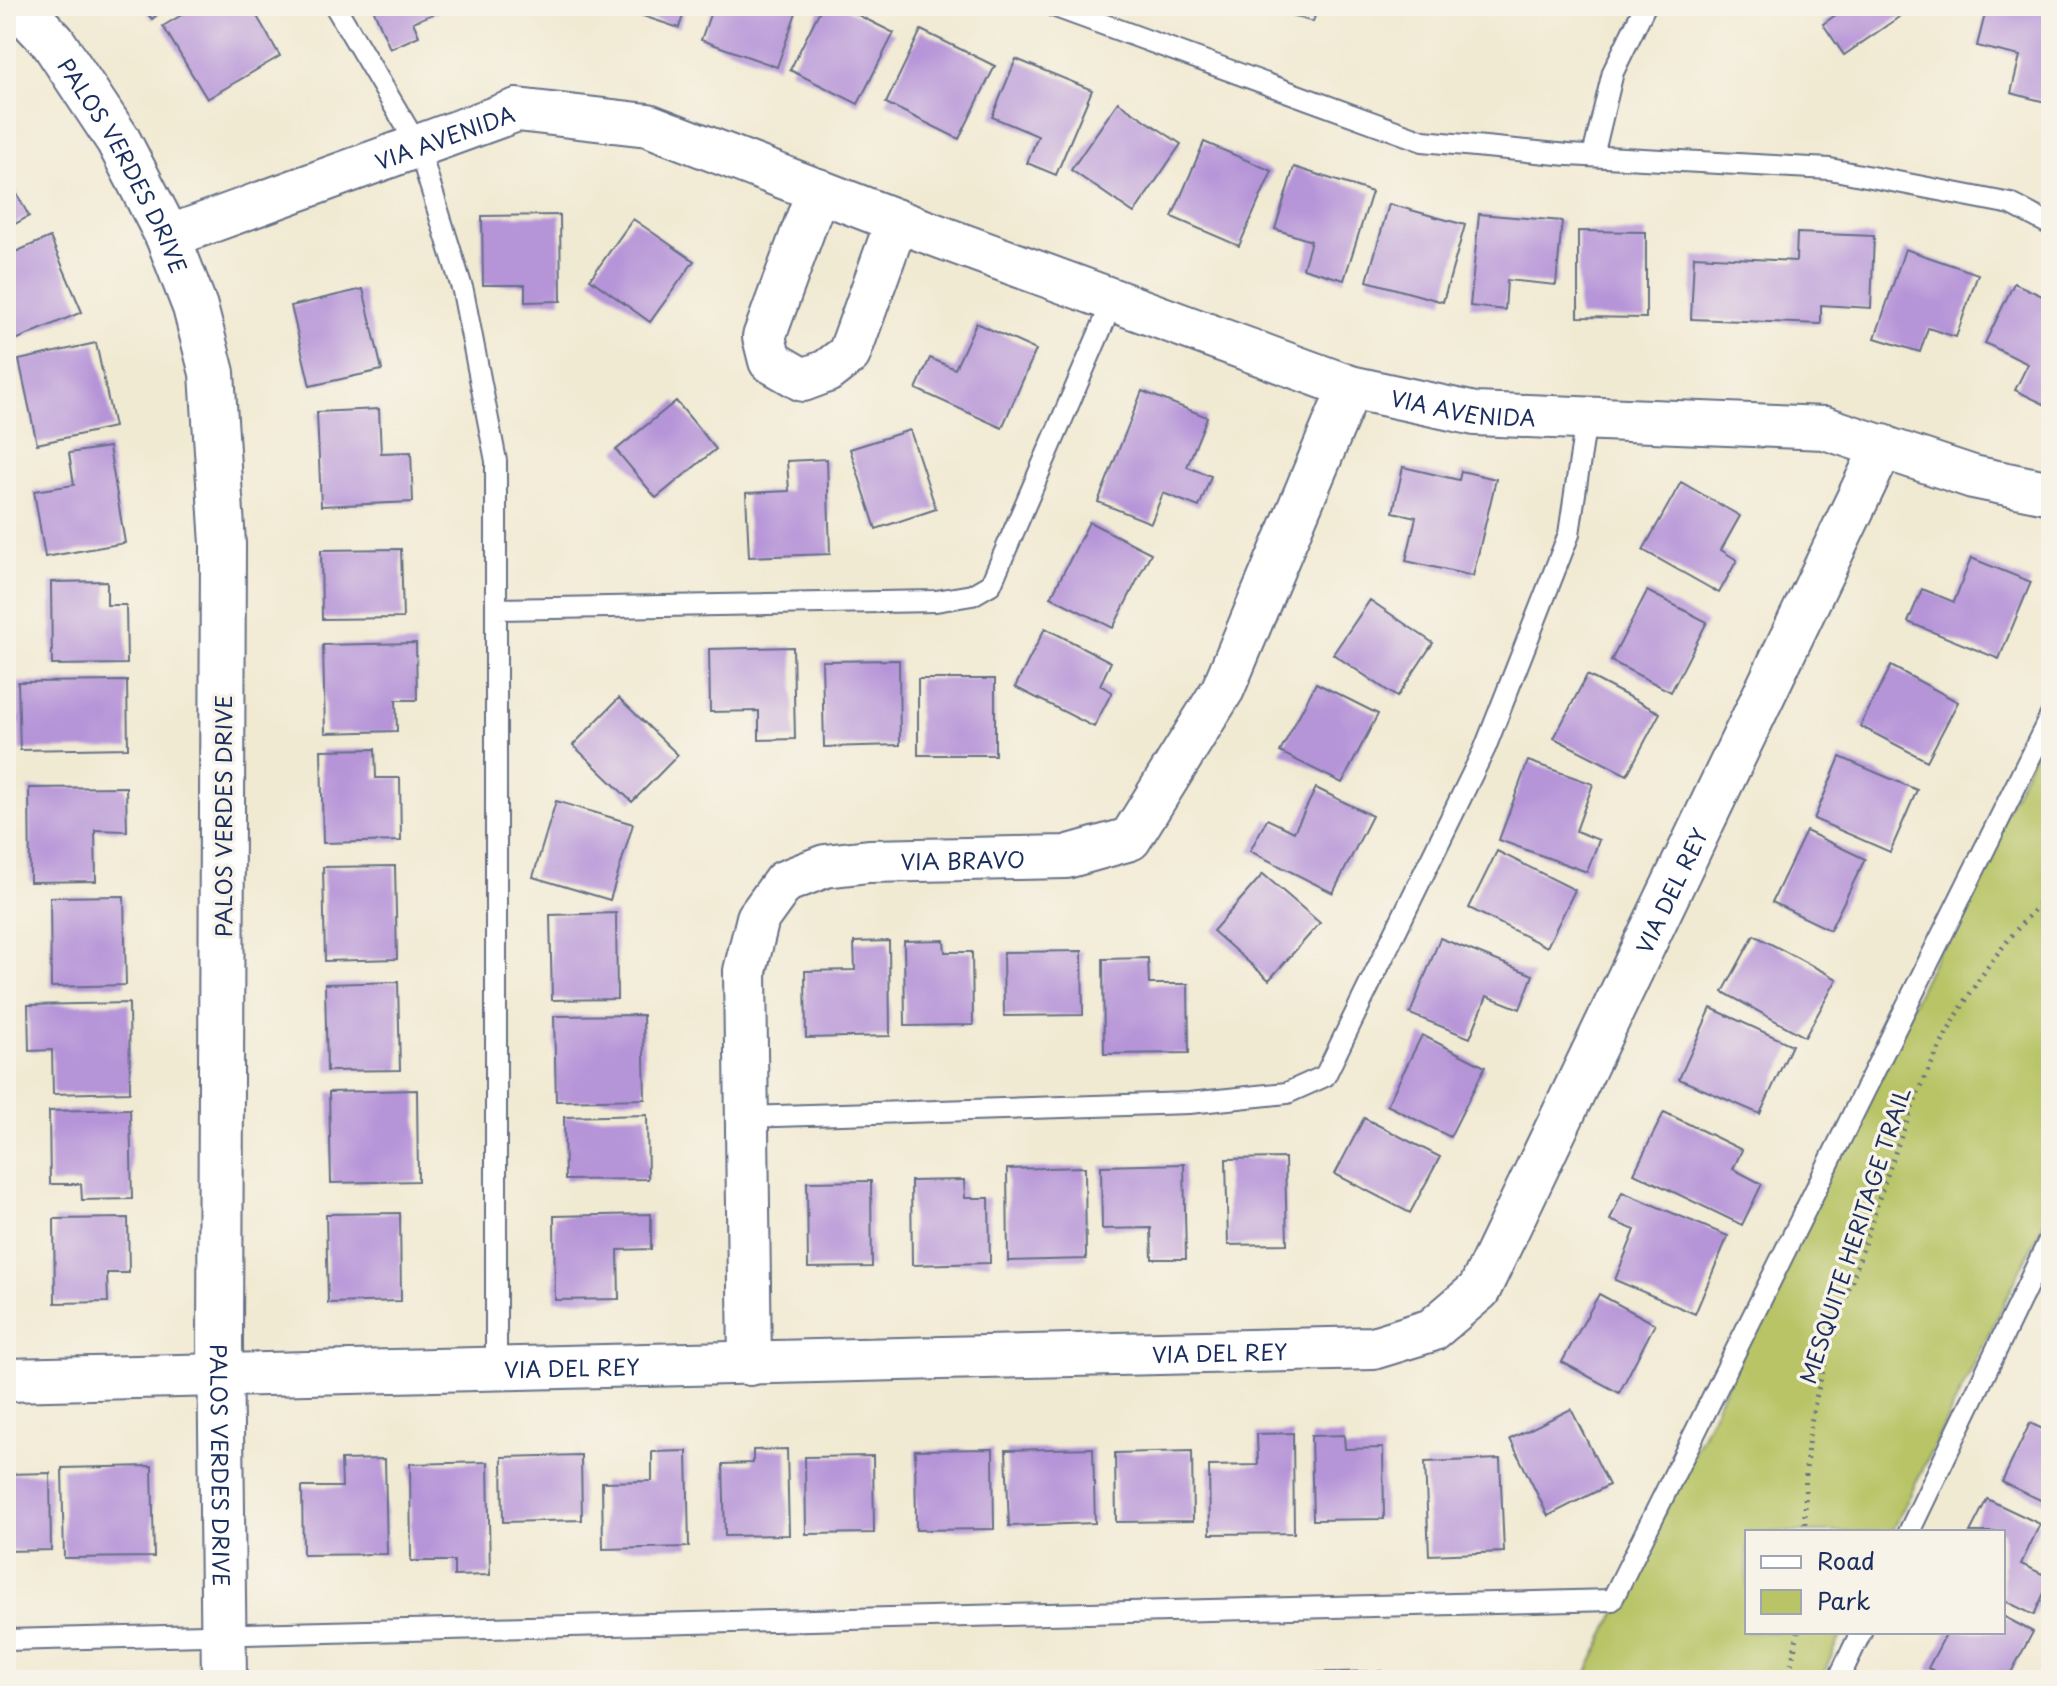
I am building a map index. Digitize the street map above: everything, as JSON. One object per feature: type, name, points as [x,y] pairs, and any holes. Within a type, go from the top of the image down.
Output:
[{"type":"street","name":"PALOS VERDES DRIVE","points":[[19,6],[53,42],[118,140],[168,237],[195,307],[212,373],[223,544],[220,1376],[224,1680]]},
{"type":"street","name":"VIA AVENIDA","points":[[168,237],[517,110],[648,125],[897,221],[1350,387],[1475,414],[1825,428],[1973,477],[2051,493]]},
{"type":"street","points":[[818,190],[764,337],[770,361],[803,380],[827,371],[849,354],[897,221]]},
{"type":"street","name":"VIA BRAVO","points":[[750,1364],[745,971],[758,918],[784,882],[825,866],[869,861],[1066,857],[1130,839],[1223,689],[1350,387]]},
{"type":"street","name":"VIA DEL REY","points":[[6,1380],[1373,1348],[1432,1330],[1479,1290],[1883,446]]},
{"type":"lane","points":[[335,6],[418,146],[463,291],[496,461],[496,1370]]},
{"type":"lane","points":[[1053,6],[1423,141],[1593,156],[1830,169],[2011,204],[2051,225]]},
{"type":"lane","points":[[1593,156],[1613,72],[1645,6]]},
{"type":"lane","points":[[496,609],[936,601],[972,595],[991,584],[1113,301]]},
{"type":"lane","points":[[747,1117],[1189,1103],[1287,1093],[1325,1076],[1485,748],[1569,534],[1586,419]]},
{"type":"lane","points":[[6,1640],[1612,1600],[2051,715]]},
{"type":"lane","points":[[1910,1530],[2051,1236]]},
{"type":"lane","points":[[1838,1680],[1860,1634]]},
{"type":"path","name":"MESQUITE HERITAGE TRAIL","points":[[1805,1530],[1807,1456],[1817,1395],[1897,1140],[1934,1054],[1959,1012],[1987,967],[2051,892]]},
{"type":"path","points":[[1788,1680],[1798,1634]]},
{"type":"green space","points":[[2051,719],[2051,1207],[1893,1530],[1745,1530],[1745,1634],[1842,1634],[1820,1680],[1583,1680]]},
{"type":"building","points":[[141,6],[168,6],[152,19]]},
{"type":"building","points":[[197,6],[251,6],[280,56],[207,99],[163,26]]},
{"type":"building","points":[[372,6],[445,6],[446,9],[413,22],[419,36],[390,49]]},
{"type":"building","points":[[613,6],[686,6],[679,28]]},
{"type":"building","points":[[713,6],[798,7],[777,67],[701,40]]},
{"type":"building","points":[[822,6],[840,6],[894,33],[858,104],[790,70]]},
{"type":"building","points":[[1262,6],[1318,6],[1313,22]]},
{"type":"building","points":[[1848,6],[1915,6],[1844,55],[1823,24]]},
{"type":"building","points":[[1987,6],[2051,6],[2049,103],[2011,93],[2020,56],[1977,46]]},
{"type":"building","points":[[921,30],[995,66],[959,139],[886,103]]},
{"type":"building","points":[[1016,59],[1092,90],[1056,175],[1027,163],[1038,136],[992,117]]},
{"type":"building","points":[[1118,102],[1181,144],[1134,213],[1071,170]]},
{"type":"building","points":[[1204,142],[1272,171],[1239,246],[1172,217]]},
{"type":"building","points":[[1294,167],[1372,192],[1344,280],[1303,268],[1311,241],[1275,229]]},
{"type":"building","points":[[6,175],[29,216],[6,229]]},
{"type":"building","points":[[1389,204],[1465,225],[1443,302],[1367,281]]},
{"type":"building","points":[[1479,214],[1562,221],[1556,285],[1507,280],[1505,310],[1470,306]]},
{"type":"building","points":[[560,215],[561,301],[525,302],[525,285],[483,285],[482,216]]},
{"type":"building","points":[[633,219],[694,261],[650,322],[590,279]]},
{"type":"building","points":[[1578,231],[1646,232],[1646,318],[1578,317]]},
{"type":"building","points":[[1797,233],[1874,236],[1871,308],[1821,305],[1821,324],[1691,319],[1694,256],[1796,261]]},
{"type":"building","points":[[50,237],[82,312],[6,344],[6,256]]},
{"type":"building","points":[[1905,249],[1978,274],[1956,337],[1928,328],[1920,352],[1875,338]]},
{"type":"building","points":[[2014,283],[2051,300],[2051,400],[2048,406],[2015,390],[2028,364],[1985,343]]},
{"type":"building","points":[[363,289],[382,370],[310,386],[291,306]]},
{"type":"building","points":[[976,323],[1036,350],[1002,428],[916,389],[930,358],[955,369]]},
{"type":"building","points":[[96,343],[114,427],[37,444],[19,360]]},
{"type":"building","points":[[1142,391],[1207,417],[1187,467],[1211,476],[1199,507],[1163,493],[1151,523],[1098,502]]},
{"type":"building","points":[[676,401],[716,449],[656,498],[616,450]]},
{"type":"building","points":[[379,409],[381,453],[411,452],[413,502],[321,506],[317,412]]},
{"type":"building","points":[[910,430],[936,509],[876,529],[850,449]]},
{"type":"building","points":[[109,447],[125,543],[45,557],[34,491],[74,485],[69,453]]},
{"type":"building","points":[[827,459],[830,554],[749,557],[746,493],[789,491],[787,461]]},
{"type":"building","points":[[1403,467],[1459,480],[1461,471],[1496,479],[1473,576],[1406,561],[1416,517],[1393,512]]},
{"type":"building","points":[[1681,482],[1740,516],[1721,550],[1737,560],[1719,593],[1643,550]]},
{"type":"building","points":[[1089,522],[1151,553],[1113,628],[1051,597]]},
{"type":"building","points":[[401,549],[403,618],[322,619],[321,550]]},
{"type":"building","points":[[1971,558],[2031,582],[1999,659],[1908,622],[1922,589],[1954,602]]},
{"type":"building","points":[[107,581],[107,605],[126,605],[127,664],[52,665],[51,582]]},
{"type":"building","points":[[1647,591],[1707,622],[1671,692],[1611,661]]},
{"type":"building","points":[[1370,600],[1433,643],[1397,697],[1333,654]]},
{"type":"building","points":[[1045,628],[1111,662],[1100,685],[1112,692],[1094,727],[1015,687]]},
{"type":"building","points":[[416,643],[417,700],[396,700],[397,731],[325,733],[323,645]]},
{"type":"building","points":[[793,647],[795,739],[759,740],[759,711],[710,712],[709,649]]},
{"type":"building","points":[[899,660],[900,745],[824,747],[822,661]]},
{"type":"building","points":[[1891,666],[1958,702],[1927,761],[1860,726]]},
{"type":"building","points":[[1587,675],[1660,713],[1627,775],[1554,738]]},
{"type":"building","points":[[918,679],[995,679],[995,755],[918,755]]},
{"type":"building","points":[[127,681],[128,748],[20,750],[18,682]]},
{"type":"building","points":[[1316,683],[1378,714],[1342,783],[1280,752]]},
{"type":"building","points":[[619,698],[678,755],[632,802],[573,745]]},
{"type":"building","points":[[375,749],[376,778],[400,778],[401,841],[323,843],[321,750]]},
{"type":"building","points":[[1840,757],[1917,790],[1890,852],[1814,819]]},
{"type":"building","points":[[1528,761],[1593,784],[1576,831],[1599,840],[1587,872],[1499,840]]},
{"type":"building","points":[[126,787],[127,831],[95,830],[96,881],[30,882],[29,788]]},
{"type":"building","points":[[1316,788],[1372,816],[1333,893],[1250,851],[1267,819],[1294,832]]},
{"type":"building","points":[[556,801],[633,824],[610,900],[533,877]]},
{"type":"building","points":[[1806,831],[1865,859],[1830,930],[1772,902]]},
{"type":"building","points":[[1497,851],[1575,890],[1547,947],[1469,908]]},
{"type":"building","points":[[395,866],[397,959],[325,961],[323,867]]},
{"type":"building","points":[[1263,874],[1320,923],[1269,980],[1213,931]]},
{"type":"building","points":[[124,896],[126,985],[51,987],[50,897]]},
{"type":"building","points":[[616,913],[617,999],[552,1000],[550,915]]},
{"type":"building","points":[[1754,935],[1837,979],[1805,1037],[1723,992]]},
{"type":"building","points":[[1440,938],[1533,975],[1520,1009],[1487,996],[1470,1038],[1410,1014]]},
{"type":"building","points":[[944,940],[945,952],[972,952],[973,1025],[905,1026],[904,941]]},
{"type":"building","points":[[889,941],[890,1036],[806,1038],[805,971],[855,970],[854,942]]},
{"type":"building","points":[[1082,951],[1083,1015],[1004,1016],[1003,952]]},
{"type":"building","points":[[1148,958],[1149,984],[1188,984],[1189,1053],[1104,1054],[1103,959]]},
{"type":"building","points":[[398,982],[400,1070],[327,1071],[325,984]]},
{"type":"building","points":[[129,1003],[130,1092],[53,1094],[52,1050],[29,1051],[28,1005]]},
{"type":"building","points":[[1711,1008],[1792,1045],[1760,1114],[1679,1079]]},
{"type":"building","points":[[643,1015],[645,1099],[556,1101],[554,1016]]},
{"type":"building","points":[[1422,1035],[1485,1067],[1450,1137],[1387,1105]]},
{"type":"building","points":[[417,1090],[418,1181],[331,1183],[329,1092]]},
{"type":"building","points":[[130,1109],[132,1199],[82,1200],[81,1184],[50,1184],[49,1111]]},
{"type":"building","points":[[1664,1112],[1742,1150],[1733,1169],[1762,1184],[1742,1225],[1634,1173]]},
{"type":"building","points":[[647,1115],[648,1179],[565,1180],[564,1117]]},
{"type":"building","points":[[1364,1118],[1440,1157],[1410,1213],[1335,1174]]},
{"type":"building","points":[[1285,1158],[1287,1244],[1228,1245],[1226,1159]]},
{"type":"building","points":[[1184,1164],[1186,1259],[1152,1259],[1151,1228],[1102,1229],[1101,1166]]},
{"type":"building","points":[[1085,1167],[1086,1259],[1008,1261],[1007,1169]]},
{"type":"building","points":[[964,1180],[965,1198],[989,1198],[990,1263],[912,1265],[911,1181]]},
{"type":"building","points":[[871,1181],[872,1267],[808,1268],[807,1182]]},
{"type":"building","points":[[1622,1192],[1728,1236],[1695,1314],[1615,1280],[1635,1230],[1610,1220]]},
{"type":"building","points":[[400,1213],[401,1301],[328,1303],[326,1214]]},
{"type":"building","points":[[651,1214],[651,1249],[618,1250],[619,1299],[555,1300],[554,1216]]},
{"type":"building","points":[[128,1218],[129,1273],[107,1273],[108,1302],[55,1303],[54,1219]]},
{"type":"building","points":[[1599,1294],[1655,1324],[1619,1393],[1562,1362]]},
{"type":"building","points":[[1571,1409],[1609,1485],[1548,1516],[1510,1439]]},
{"type":"building","points":[[2030,1423],[2051,1433],[2051,1505],[2002,1482]]},
{"type":"building","points":[[1293,1433],[1294,1533],[1210,1534],[1209,1466],[1258,1465],[1257,1434]]},
{"type":"building","points":[[1344,1435],[1345,1449],[1383,1448],[1384,1519],[1313,1520],[1311,1436]]},
{"type":"building","points":[[1093,1448],[1095,1523],[1009,1526],[1006,1450]]},
{"type":"building","points":[[787,1449],[789,1535],[725,1536],[723,1464],[753,1463],[753,1450]]},
{"type":"building","points":[[993,1449],[994,1529],[916,1530],[915,1450]]},
{"type":"building","points":[[687,1451],[689,1547],[603,1549],[602,1482],[652,1481],[652,1452]]},
{"type":"building","points":[[1192,1451],[1193,1521],[1116,1522],[1115,1453]]},
{"type":"building","points":[[581,1455],[582,1520],[503,1522],[502,1457]]},
{"type":"building","points":[[873,1456],[874,1533],[806,1534],[805,1457]]},
{"type":"building","points":[[385,1459],[387,1554],[303,1555],[302,1487],[342,1487],[341,1460]]},
{"type":"building","points":[[1500,1459],[1504,1552],[1429,1555],[1425,1462]]},
{"type":"building","points":[[488,1462],[490,1575],[454,1576],[454,1561],[411,1561],[410,1464]]},
{"type":"building","points":[[152,1466],[154,1557],[64,1558],[62,1468]]},
{"type":"building","points":[[50,1473],[51,1550],[6,1551],[6,1474]]},
{"type":"building","points":[[1987,1499],[2040,1524],[2021,1564],[2051,1578],[2034,1615],[2005,1601],[2005,1530],[1971,1530]]},
{"type":"building","points":[[2005,1617],[2033,1632],[2007,1680],[1950,1680],[1928,1668],[1946,1634],[2005,1634]]},
{"type":"building","points":[[1381,1671],[1381,1680],[1248,1680],[1247,1674]]}]
